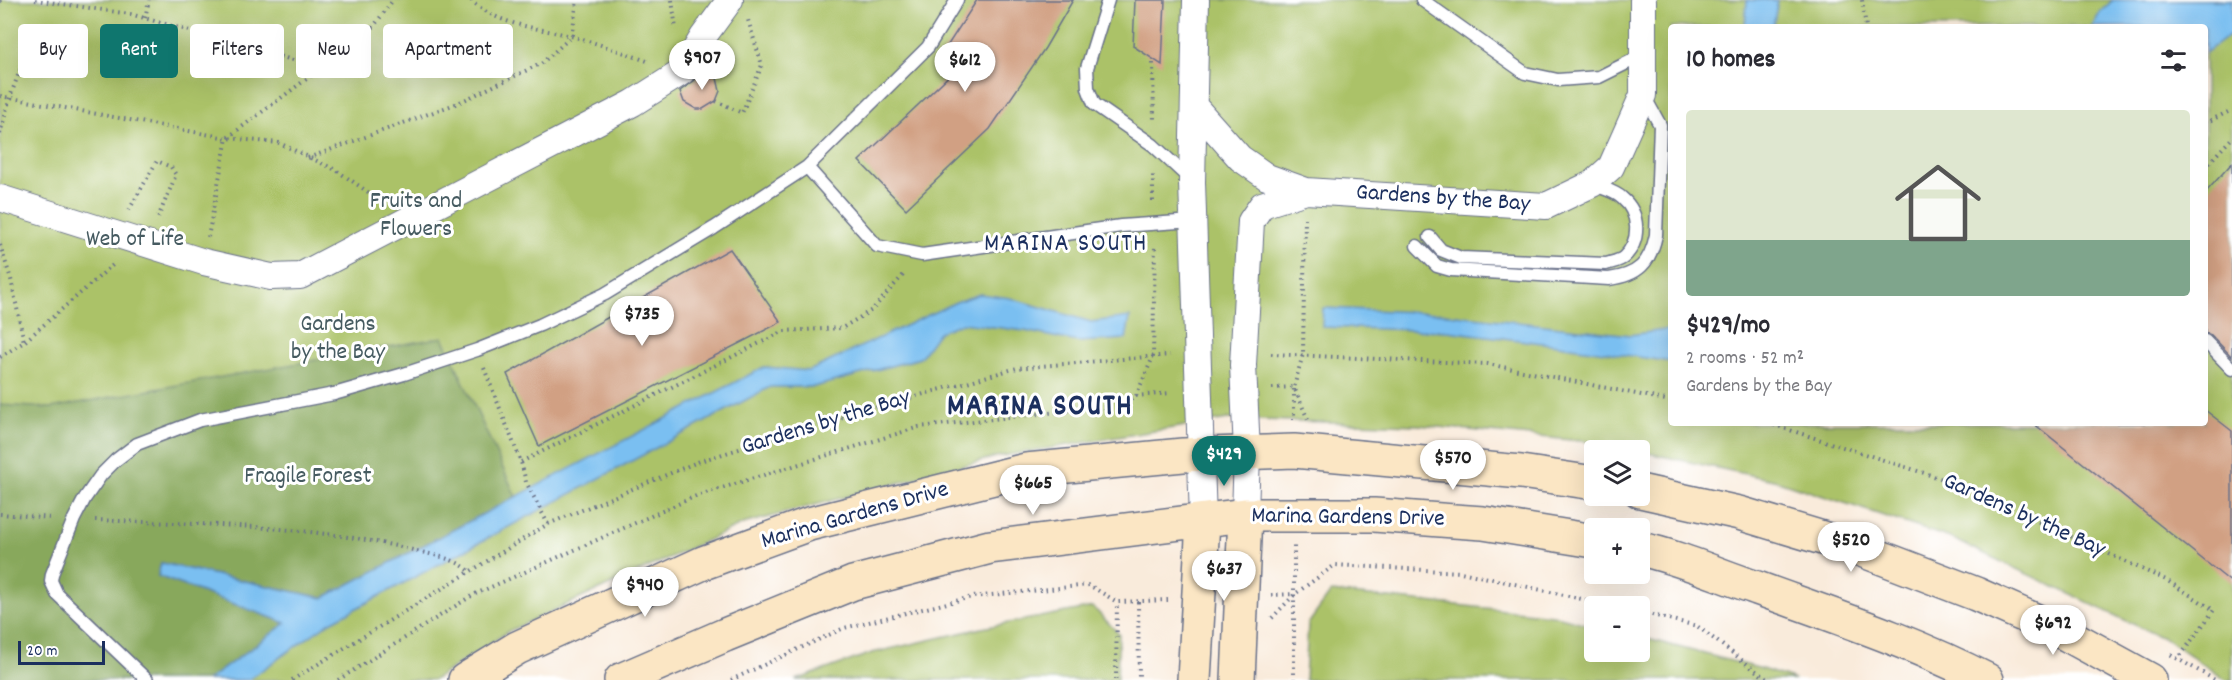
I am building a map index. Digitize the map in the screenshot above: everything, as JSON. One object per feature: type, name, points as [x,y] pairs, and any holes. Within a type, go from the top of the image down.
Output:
[{"type":"main road","name":"Marina Gardens Drive","points":[[465,680],[517,648],[693,567],[809,524],[1026,470],[1202,454],[1294,451],[1510,471],[1584,482]]},
{"type":"main road","points":[[1650,493],[1739,513],[1859,549],[1976,594],[2066,634],[2150,680]]},
{"type":"main road","name":"Marina Gardens Drive","points":[[621,680],[842,588],[894,571],[990,547],[1245,515],[1374,515],[1483,523],[1584,539]]},
{"type":"main road","points":[[1238,680],[1245,515]]},
{"type":"main road","points":[[1194,680],[1203,521]]},
{"type":"main road","points":[[1650,552],[1872,629],[1960,666],[1987,680]]},
{"type":"street","points":[[1196,0],[1192,182],[1203,521]]},
{"type":"street","name":"Gardens by the Bay","points":[[1194,106],[1240,159],[1267,177],[1306,191],[1546,206],[1592,184],[1611,167],[1643,95],[1643,0]]},
{"type":"street","points":[[0,198],[134,242],[204,262],[271,277],[300,276],[633,103],[682,72],[703,37],[738,8]]},
{"type":"street","name":"Gardens by the Bay","points":[[1245,515],[1247,452],[1243,354],[1251,221],[1262,205],[1306,191]]},
{"type":"lane","points":[[147,680],[57,594],[53,588],[51,574],[74,519],[95,483],[116,460],[137,444],[200,420],[334,394],[477,350],[540,326],[606,294],[714,228],[807,167],[928,47],[957,0]]},
{"type":"lane","points":[[1108,0],[1088,68],[1088,88],[1094,104],[1154,145],[1192,182]]},
{"type":"lane","points":[[1422,0],[1525,72],[1558,80],[1599,76],[1644,54]]},
{"type":"lane","points":[[1417,246],[1437,266],[1451,270],[1609,279],[1626,276],[1642,267],[1652,252],[1656,235],[1660,125],[1643,95]]},
{"type":"lane","points":[[807,167],[877,246],[922,255],[1121,226],[1193,221]]},
{"type":"lane","points":[[1430,237],[1441,250],[1461,258],[1606,264],[1622,259],[1632,247],[1638,227],[1634,214],[1622,198],[1592,184]]},
{"type":"lane","points":[[2208,344],[2232,369]]},
{"type":"path","points":[[0,1],[5,0]]},
{"type":"path","points":[[35,0],[129,14],[296,61]]},
{"type":"path","points":[[145,18],[149,0]]},
{"type":"path","points":[[371,30],[393,0]]},
{"type":"path","points":[[471,0],[483,11],[507,22],[572,36],[682,72]]},
{"type":"path","points":[[308,158],[458,103],[542,63],[572,36],[577,0]]},
{"type":"path","points":[[1862,0],[1866,24]]},
{"type":"path","points":[[716,101],[742,112],[762,65],[751,24],[738,8]]},
{"type":"path","points":[[1153,63],[1154,122]]},
{"type":"path","points":[[0,134],[18,76]]},
{"type":"path","points":[[204,262],[226,138],[307,78]]},
{"type":"path","points":[[0,96],[226,138],[279,143],[336,170],[407,219]]},
{"type":"path","points":[[2208,122],[2232,110]]},
{"type":"path","points":[[2208,164],[2232,138]]},
{"type":"path","points":[[0,357],[24,342],[134,242],[176,175],[171,167],[157,161],[137,194],[134,242]]},
{"type":"path","points":[[1153,167],[1153,201]]},
{"type":"path","points":[[1306,191],[1304,354],[1294,387],[1307,421],[1316,426]]},
{"type":"path","points":[[338,680],[473,595],[696,496],[919,427],[1122,405],[1136,396],[1153,357],[1155,242]]},
{"type":"path","points":[[0,245],[11,279],[24,342]]},
{"type":"path","points":[[522,462],[784,331],[842,328],[872,310],[922,255]]},
{"type":"path","points":[[477,350],[522,462],[526,482],[548,524]]},
{"type":"path","name":"Gardens by the Bay","points":[[292,680],[548,524],[700,460],[1017,368],[1198,353]]},
{"type":"path","points":[[1243,354],[1304,354],[1488,364],[1668,400]]},
{"type":"path","name":"Gardens by the Bay","points":[[1777,426],[1949,481],[2166,580],[2214,610],[2178,659]]},
{"type":"path","points":[[0,514],[290,528],[384,543],[459,562],[471,572]]},
{"type":"path","points":[[1270,619],[1294,594],[1335,565],[1461,572],[1584,600]]},
{"type":"path","points":[[731,680],[844,628],[972,597],[1089,585],[1117,602],[1138,602],[1139,680]]},
{"type":"path","points":[[1294,594],[1294,680]]},
{"type":"path","points":[[1116,680],[1117,602]]},
{"type":"path","points":[[1650,614],[1697,626],[1768,680]]},
{"type":"green space","name":"Gardens by the Bay","points":[[0,0],[2232,0],[2232,680],[2226,680],[2167,640],[1953,539],[1778,481],[1650,454],[1650,440],[1584,441],[1418,425],[1228,419],[996,457],[743,524],[509,631],[434,680],[0,680]]},
{"type":"green space","name":"Fragile Forest","points":[[443,337],[516,497],[323,598],[161,563],[158,576],[286,623],[208,680],[0,680],[0,405],[51,408]]},
{"type":"green space","points":[[1331,592],[1553,615],[1584,623],[1584,662],[1650,662],[1650,640],[1795,680],[1305,680],[1308,624]]},
{"type":"green space","points":[[1093,607],[1119,634],[1117,680],[796,680],[872,653],[982,628]]},
{"type":"water","points":[[1747,0],[1778,0],[1774,24],[1745,24]]},
{"type":"water","points":[[2113,0],[2232,0],[2232,33],[2208,51],[2208,24],[2094,24],[2101,11]]},
{"type":"water","points":[[980,294],[1010,298],[1091,322],[1130,317],[1126,339],[1078,342],[1025,331],[962,323],[939,332],[920,358],[814,387],[770,387],[329,623],[248,680],[208,680],[286,623],[158,576],[161,563],[323,598],[764,367],[809,371],[956,302]]},
{"type":"water","points":[[1323,308],[1439,313],[1630,335],[1668,329],[1668,362],[1447,331],[1322,327]]},
{"type":"building","points":[[977,0],[1073,0],[1045,48],[990,129],[906,209],[859,161],[957,68],[940,57]]},
{"type":"building","points":[[1135,0],[1165,0],[1162,65],[1133,46]]},
{"type":"building","points":[[701,69],[713,73],[717,78],[720,91],[716,101],[703,109],[696,109],[684,102],[680,91],[695,80]]},
{"type":"building","points":[[2232,163],[2232,357],[2208,334],[2208,190]]},
{"type":"building","points":[[730,249],[781,322],[539,446],[507,374]]},
{"type":"building","points":[[2208,412],[2232,431],[2232,583],[2037,426],[2208,426]]},
{"type":"district","name":"MARINA SOUTH","points":[[1066,244]]},
{"type":"district","name":"MARINA SOUTH","points":[[1040,408]]},
{"type":"park label","name":"Fruits and Flowers","points":[[416,216]]},
{"type":"park label","name":"Web of Life","points":[[135,240]]}]
